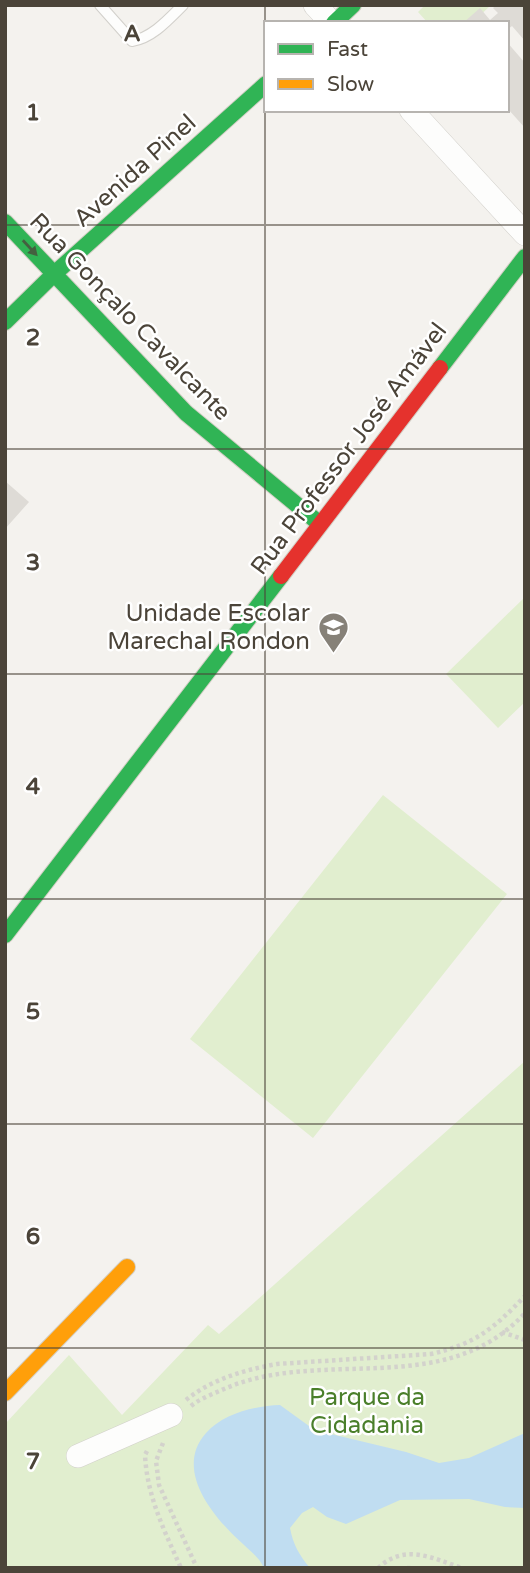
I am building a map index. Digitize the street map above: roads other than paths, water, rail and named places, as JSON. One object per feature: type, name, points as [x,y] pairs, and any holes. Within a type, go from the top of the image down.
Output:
[{"type":"street","points":[[315,5],[331,21]]},
{"type":"street","points":[[335,21],[353,5]]},
{"type":"street","name":"Avenida Pinel","points":[[5,321],[264,86]]},
{"type":"street","points":[[413,112],[525,234]]},
{"type":"street","name":"Rua Gonçalo Cavalcante","points":[[5,222],[186,413],[320,524]]},
{"type":"street","name":"Rua Professor José Amável","points":[[5,935],[525,257]]},
{"type":"street","points":[[5,1393],[127,1267]]},
{"type":"street","points":[[160,1437],[83,1461],[178,1413]]},
{"type":"lane","points":[[100,5],[132,41],[142,40],[167,22],[183,5]]},
{"type":"water","points":[[280,1405],[309,1426],[439,1463],[469,1458],[525,1433],[525,1508],[505,1507],[469,1499],[400,1500],[346,1524],[327,1517],[313,1507],[302,1513],[290,1528],[297,1549],[310,1568],[264,1568],[210,1507],[201,1493],[194,1462],[197,1447],[206,1433],[222,1420],[250,1409]]},
{"type":"place","name":"Unidade Escolar Marechal Rondon","points":[[333,654]]},
{"type":"park label","name":"Parque da Cidadania","points":[[367,1411]]}]
